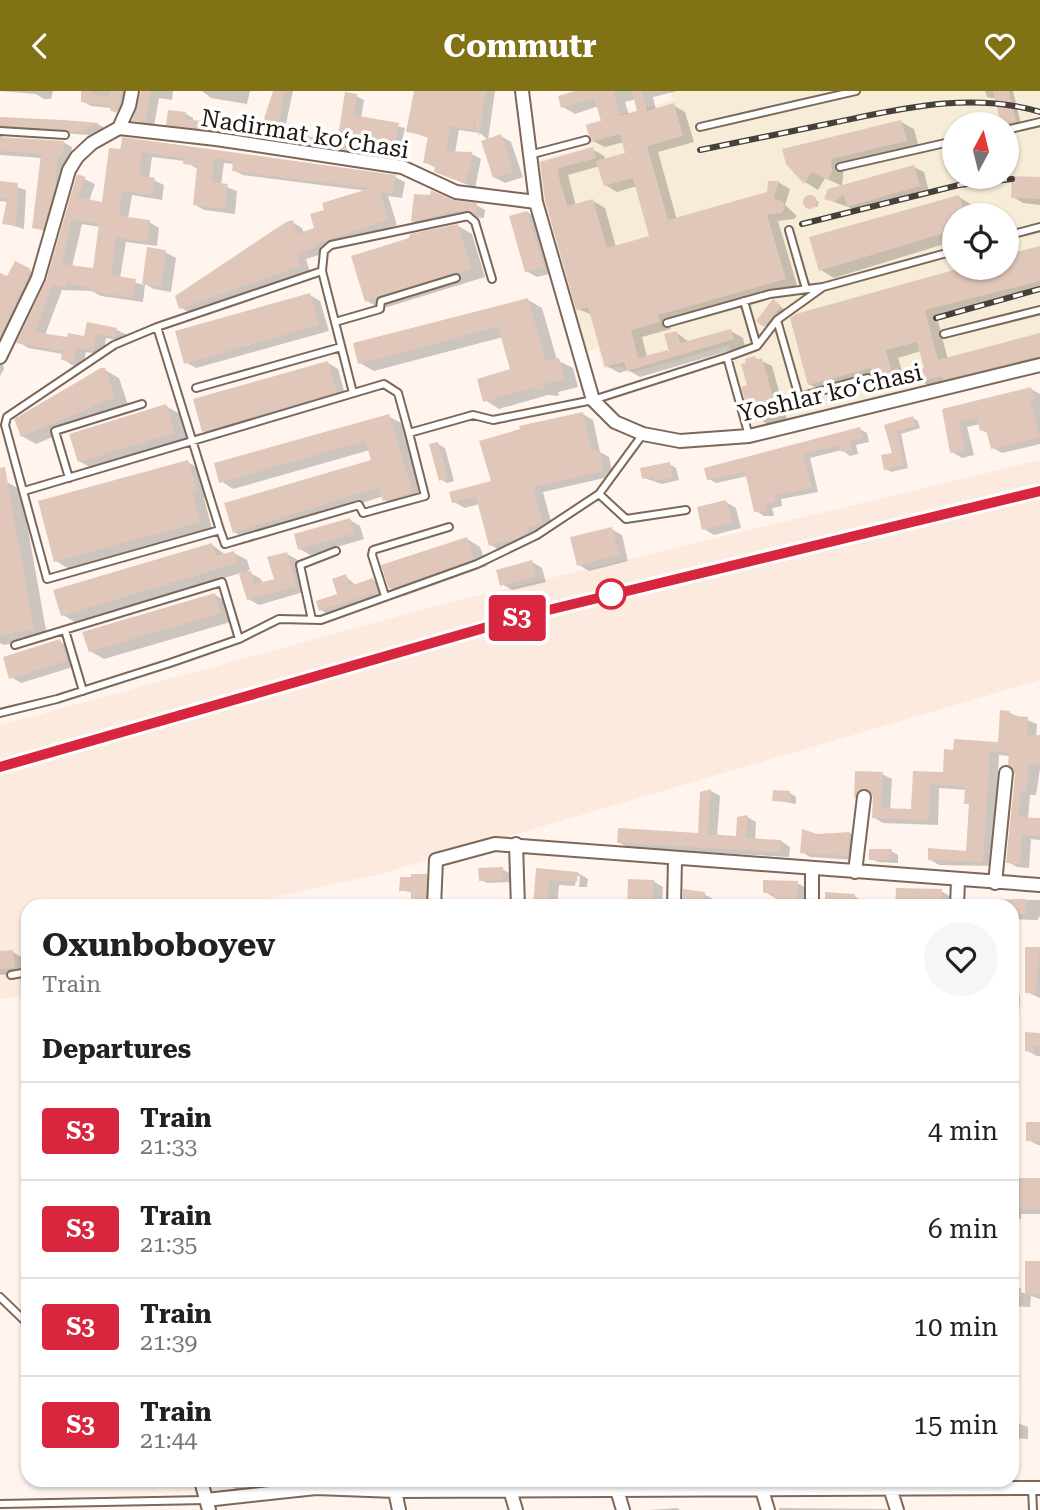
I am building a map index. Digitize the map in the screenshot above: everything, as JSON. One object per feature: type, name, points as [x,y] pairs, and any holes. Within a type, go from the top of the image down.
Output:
[{"type":"street","points":[[0,357],[37,278],[69,170],[77,156],[92,143],[119,128],[132,91]]},
{"type":"street","points":[[522,91],[527,155],[536,202],[593,400]]},
{"type":"street","name":"Nadirmat koʻchasi","points":[[119,128],[216,139],[402,167],[456,191],[536,202]]},
{"type":"street","name":"Yoshlar koʻchasi","points":[[593,400],[615,422],[643,434],[680,441],[749,436],[1040,365]]},
{"type":"street","points":[[995,883],[1006,773]]},
{"type":"street","points":[[855,872],[864,797]]},
{"type":"street","points":[[434,899],[436,860],[495,844],[1040,885]]},
{"type":"street","points":[[516,844],[518,899]]},
{"type":"street","points":[[674,859],[674,899]]},
{"type":"street","points":[[812,869],[812,899]]},
{"type":"street","points":[[957,899],[958,880]]},
{"type":"street","points":[[202,1487],[207,1505],[316,1488],[395,1491],[416,1487]]},
{"type":"street","points":[[443,1487],[510,1490],[523,1487]]},
{"type":"street","points":[[566,1487],[617,1490],[645,1487]]},
{"type":"street","points":[[703,1487],[762,1490],[784,1487]]},
{"type":"street","points":[[869,1487],[905,1487]]},
{"type":"street","points":[[1014,1487],[1036,1488]]},
{"type":"street","points":[[890,1488],[897,1510]]},
{"type":"street","points":[[510,1490],[516,1510]]},
{"type":"street","points":[[617,1490],[623,1510]]},
{"type":"street","points":[[762,1490],[768,1510]]},
{"type":"street","points":[[395,1491],[399,1510]]},
{"type":"lane","points":[[700,127],[856,91]]},
{"type":"lane","points":[[1019,127],[1040,122]]},
{"type":"lane","points":[[0,131],[65,135]]},
{"type":"lane","points":[[527,155],[586,140]]},
{"type":"lane","points":[[840,167],[942,144]]},
{"type":"lane","points":[[353,393],[322,271],[324,251],[331,245],[468,216],[475,222],[492,279]]},
{"type":"lane","points":[[1019,233],[1040,227]]},
{"type":"lane","points":[[789,230],[806,289]]},
{"type":"lane","points":[[667,323],[770,293],[823,287],[942,254]]},
{"type":"lane","points":[[220,530],[47,579],[5,425],[8,417],[114,345],[157,327],[322,271]]},
{"type":"lane","points":[[335,322],[380,309],[381,301],[456,278]]},
{"type":"lane","points":[[409,433],[473,415],[493,420],[593,400],[727,357],[757,346],[777,320],[823,287]]},
{"type":"lane","points":[[744,301],[757,346]]},
{"type":"lane","points":[[944,334],[1040,310]]},
{"type":"lane","points":[[777,320],[799,397],[868,377]]},
{"type":"lane","points":[[24,491],[69,478],[192,441],[384,384],[398,393],[425,496],[363,513],[359,505],[225,544],[192,441],[157,327]]},
{"type":"lane","points":[[197,388],[341,347]]},
{"type":"lane","points":[[727,357],[749,436]]},
{"type":"lane","points":[[69,478],[55,431],[142,404]]},
{"type":"lane","points":[[0,713],[83,691],[239,639],[279,619],[321,620],[477,564],[537,535],[599,494],[643,434]]},
{"type":"lane","points":[[599,494],[626,519],[686,510]]},
{"type":"lane","points":[[385,596],[372,555],[373,549],[449,527]]},
{"type":"lane","points":[[312,620],[300,565],[336,551]]},
{"type":"lane","points":[[15,645],[222,582],[239,639]]},
{"type":"lane","points":[[65,630],[83,691]]},
{"type":"lane","points":[[11,975],[21,973]]},
{"type":"lane","points":[[0,1297],[21,1317]]},
{"type":"lane","points":[[1032,1510],[1036,1488]]},
{"type":"lane","points":[[87,1510],[89,1500]]},
{"type":"lane","points":[[0,1504],[89,1500],[207,1505]]},
{"type":"shaded area","points":[[670,91],[1040,91],[1040,361],[751,427],[729,345],[626,374],[623,366],[603,369],[598,348],[586,352],[532,162],[590,146],[585,124],[673,100]]},
{"type":"shaded area","points":[[1040,460],[1040,680],[380,874],[267,899],[21,899],[21,996],[0,999],[0,725],[447,603]]},
{"type":"building","points":[[81,91],[92,91],[92,94],[108,97],[110,91],[123,91],[116,113],[110,110],[111,106],[81,102]]},
{"type":"building","points":[[141,91],[151,91],[146,122],[132,121]]},
{"type":"building","points":[[273,91],[285,91],[277,129],[337,143],[345,92],[357,94],[353,115],[399,123],[391,157],[166,125],[168,110],[186,112],[185,119],[261,128]]},
{"type":"building","points":[[414,91],[486,91],[479,137],[474,120],[473,130],[450,126],[446,151],[472,152],[471,171],[468,171],[466,184],[434,172],[435,165],[423,163],[428,136],[406,132]]},
{"type":"building","points":[[575,91],[613,91],[620,116],[637,111],[632,91],[642,91],[647,111],[674,103],[683,136],[647,146],[668,220],[767,192],[768,181],[779,181],[774,198],[783,202],[785,208],[781,213],[767,215],[786,279],[658,315],[660,322],[631,330],[638,358],[668,350],[670,355],[664,334],[677,331],[680,343],[731,329],[734,339],[627,371],[624,362],[605,367],[588,307],[576,310],[545,200],[540,162],[593,147],[596,158],[557,169],[567,206],[593,199],[607,248],[649,236],[633,178],[604,186],[596,161],[625,153],[620,134],[591,142],[586,125],[601,121],[594,98],[561,108],[558,96]]},
{"type":"building","points":[[993,91],[1009,91],[1014,112],[998,112]]},
{"type":"building","points":[[0,117],[99,123],[79,132],[0,125]]},
{"type":"building","points":[[901,120],[907,141],[831,159],[832,172],[828,180],[812,172],[804,184],[786,164],[782,149]]},
{"type":"building","points":[[501,134],[513,172],[493,178],[481,141]]},
{"type":"building","points":[[0,137],[64,141],[63,156],[58,155],[55,187],[43,230],[32,228],[41,154],[0,151]]},
{"type":"building","points":[[122,137],[396,175],[392,194],[380,191],[388,220],[315,244],[316,247],[297,254],[301,266],[179,309],[175,296],[286,222],[293,220],[297,234],[314,228],[310,214],[324,210],[322,203],[371,188],[232,171],[233,161],[214,158],[212,182],[228,184],[225,209],[193,205],[197,166],[183,164],[184,158],[142,152],[139,175],[155,178],[152,195],[122,191],[119,216],[150,220],[147,242],[116,237],[111,275],[136,279],[133,298],[89,291],[90,287],[67,284],[65,288],[52,285],[35,332],[67,337],[68,333],[84,336],[87,322],[117,328],[116,337],[96,334],[93,351],[76,348],[73,362],[61,360],[62,351],[16,343],[46,281],[77,174],[86,177],[78,197],[102,202],[109,148],[121,149]],"holes":[[[72,219],[99,224],[93,268],[62,264]]]},
{"type":"building","points":[[914,165],[920,186],[847,207],[844,195],[834,202],[824,199],[828,189]]},
{"type":"building","points":[[1019,176],[1040,177],[1040,199],[1011,198],[1011,189],[1019,189]]},
{"type":"building","points":[[0,181],[18,183],[16,226],[2,224],[7,199],[0,198]]},
{"type":"building","points":[[431,190],[453,200],[477,203],[476,213],[454,211],[411,222],[414,194],[430,195]]},
{"type":"building","points":[[810,195],[815,197],[815,207],[810,209],[805,207],[803,202],[805,197]]},
{"type":"building","points":[[959,195],[961,203],[942,203],[942,234],[819,271],[809,237]]},
{"type":"building","points":[[527,211],[544,267],[525,272],[509,216]]},
{"type":"building","points":[[458,224],[472,270],[454,273],[365,302],[351,256],[409,238],[410,234]]},
{"type":"building","points":[[1040,246],[1040,281],[925,310],[938,360],[1040,333],[1040,356],[943,380],[942,376],[919,382],[916,370],[924,368],[917,342],[886,350],[893,378],[875,383],[871,368],[808,385],[790,318],[796,314],[942,273],[942,280],[1019,280],[1019,252]]},
{"type":"building","points":[[147,247],[166,250],[161,287],[142,284]]},
{"type":"building","points":[[15,261],[31,269],[0,337],[0,273],[7,276]]},
{"type":"building","points":[[310,293],[319,325],[184,364],[175,331]]},
{"type":"building","points":[[528,298],[546,361],[559,358],[565,379],[545,384],[545,388],[537,391],[536,387],[483,402],[477,379],[510,369],[498,327],[358,364],[353,343]]},
{"type":"building","points":[[773,299],[781,306],[764,327],[756,321]]},
{"type":"building","points":[[755,356],[756,360],[762,358],[778,415],[758,421],[752,402],[746,404],[741,387],[747,385],[741,364],[746,363],[745,359]]},
{"type":"building","points":[[328,361],[337,392],[202,432],[193,399]]},
{"type":"building","points":[[105,368],[115,397],[21,437],[14,419]]},
{"type":"building","points":[[1031,387],[1034,399],[1030,400],[1040,437],[991,449],[986,430],[980,431],[977,418],[958,422],[965,450],[950,453],[942,409]]},
{"type":"building","points":[[166,404],[175,433],[78,462],[69,434]]},
{"type":"building","points":[[583,412],[592,451],[599,449],[604,471],[533,487],[543,523],[527,528],[528,533],[515,539],[489,546],[476,497],[452,503],[449,492],[491,481],[479,441],[520,429],[519,426]]},
{"type":"building","points":[[389,414],[413,493],[383,501],[379,487],[233,533],[224,503],[371,460],[365,441],[219,483],[214,463]]},
{"type":"building","points":[[913,416],[916,426],[897,431],[904,465],[884,470],[881,455],[892,453],[884,425]]},
{"type":"building","points":[[860,427],[863,438],[850,441],[852,450],[841,452],[839,445],[803,454],[812,488],[774,495],[776,502],[765,504],[767,512],[754,512],[745,472],[707,480],[704,468]]},
{"type":"building","points":[[438,442],[448,478],[439,481],[429,444]]},
{"type":"building","points":[[188,460],[197,490],[192,491],[200,522],[54,562],[38,501]]},
{"type":"building","points":[[670,462],[673,477],[654,481],[653,477],[642,479],[640,468]]},
{"type":"building","points":[[5,467],[34,629],[0,636],[0,468]]},
{"type":"building","points":[[726,500],[732,522],[702,530],[697,507]]},
{"type":"building","points":[[350,518],[355,533],[298,550],[294,534]]},
{"type":"building","points":[[612,527],[619,555],[577,566],[570,537]]},
{"type":"building","points":[[467,537],[474,559],[389,589],[381,565]]},
{"type":"building","points":[[212,543],[216,556],[234,551],[238,563],[61,616],[53,590]]},
{"type":"building","points":[[287,552],[297,586],[247,600],[239,574],[251,571],[255,584],[274,579],[267,557]]},
{"type":"building","points":[[532,560],[536,576],[500,586],[496,570]]},
{"type":"building","points":[[346,574],[350,586],[373,578],[378,592],[319,611],[316,601],[337,594],[332,579]]},
{"type":"building","points":[[215,593],[221,613],[89,652],[82,632]]},
{"type":"building","points":[[60,639],[67,661],[9,679],[3,657]]},
{"type":"building","points":[[1000,710],[1010,711],[1010,716],[1028,717],[1027,735],[1040,735],[1040,765],[1029,764],[1027,791],[1021,790],[1019,817],[1040,818],[1040,836],[1022,835],[1020,864],[1006,863],[1015,774],[1008,765],[1009,753],[990,751],[983,862],[928,860],[928,848],[966,851],[969,804],[964,804],[965,787],[930,784],[929,820],[872,818],[873,797],[870,790],[860,789],[854,798],[855,771],[883,772],[881,808],[911,809],[913,771],[943,772],[944,749],[953,750],[954,739],[998,742]]},
{"type":"building","points":[[711,789],[708,834],[736,836],[737,817],[748,815],[746,838],[781,840],[780,852],[617,843],[618,828],[698,833],[700,792]]},
{"type":"building","points":[[773,790],[790,791],[790,802],[772,801]]},
{"type":"building","points":[[802,829],[817,834],[850,832],[848,856],[800,853]]},
{"type":"building","points":[[869,849],[892,849],[891,860],[869,860]]},
{"type":"building","points":[[503,867],[503,880],[479,881],[478,868]]},
{"type":"building","points":[[536,868],[578,872],[577,882],[549,880],[548,899],[534,899]]},
{"type":"building","points":[[411,874],[427,874],[425,899],[411,899],[411,891],[399,891],[400,877],[411,877]]},
{"type":"building","points":[[628,879],[654,880],[653,899],[627,899]]},
{"type":"building","points":[[763,880],[798,881],[797,899],[775,899],[775,893],[763,893]]},
{"type":"building","points":[[896,888],[942,889],[941,899],[895,899]]},
{"type":"building","points":[[683,889],[705,892],[704,899],[683,899]]},
{"type":"building","points":[[825,892],[855,894],[854,899],[825,899]]},
{"type":"building","points":[[1019,899],[1026,899],[1025,914],[1019,914]]},
{"type":"building","points":[[1025,947],[1040,947],[1036,993],[1025,993]]},
{"type":"building","points":[[13,950],[15,968],[0,969],[0,951]]},
{"type":"building","points":[[1025,1032],[1040,1033],[1040,1046],[1034,1046],[1034,1052],[1025,1051]]},
{"type":"building","points":[[1026,1122],[1040,1122],[1040,1141],[1026,1141]]},
{"type":"building","points":[[1019,1178],[1040,1178],[1040,1209],[1019,1209]]},
{"type":"building","points":[[1025,1261],[1040,1261],[1040,1294],[1025,1294]]},
{"type":"railway","points":[[700,150],[883,112],[936,104],[988,103],[1040,112]]},
{"type":"railway","points":[[802,224],[943,189]]},
{"type":"railway","points":[[936,318],[1040,289]]},
{"type":"railway","points":[[0,767],[536,612],[1040,491]]},
{"type":"train","name":"S3","points":[[0,767],[536,613],[1040,491]]}]
